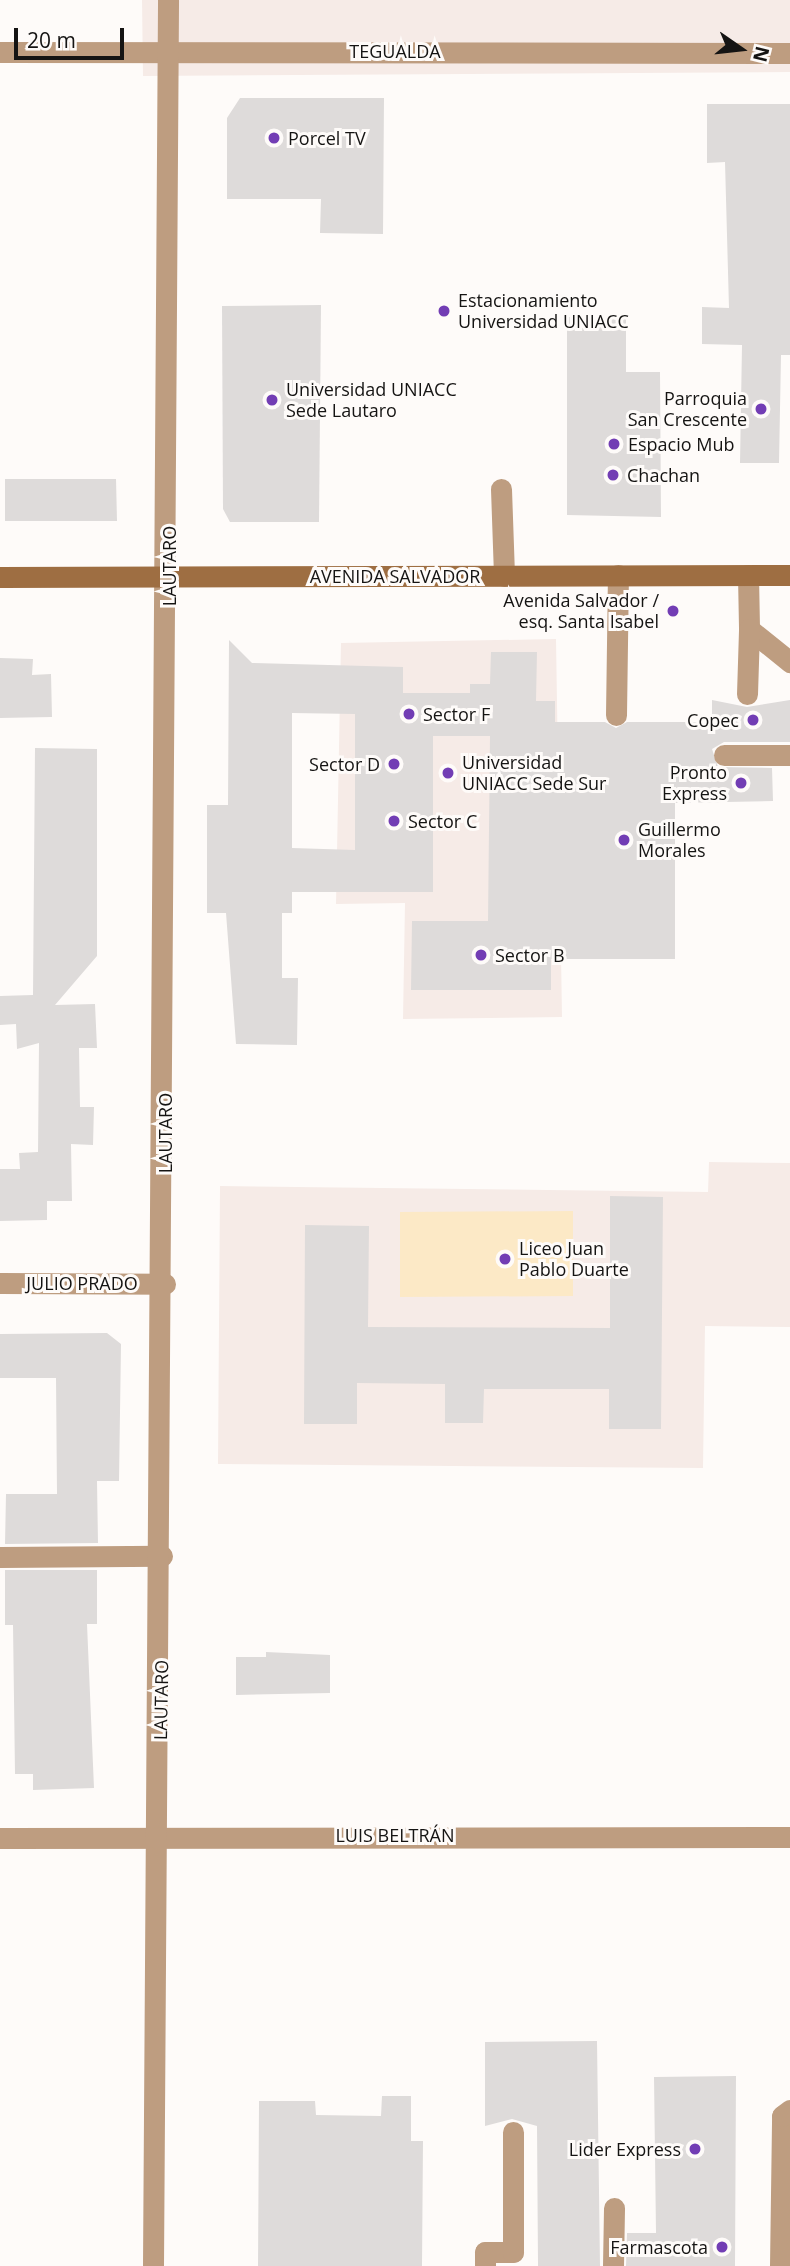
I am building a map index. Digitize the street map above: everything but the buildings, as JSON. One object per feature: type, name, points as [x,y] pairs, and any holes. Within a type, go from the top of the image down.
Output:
[{"type":"main road","name":"AVENIDA SALVADOR","points":[[0,577],[790,575]]},
{"type":"street","name":"LAUTARO","points":[[153,2266],[160,1835],[169,577],[168,0]]},
{"type":"street","name":"TEGUALDA","points":[[0,52],[790,53]]},
{"type":"street","points":[[501,489],[504,576]]},
{"type":"street","points":[[616,715],[618,575]]},
{"type":"street","points":[[747,694],[748,575]]},
{"type":"street","points":[[749,629],[790,662]]},
{"type":"street","points":[[724,755],[746,752],[790,755]]},
{"type":"street","name":"JULIO PRADO","points":[[0,1283],[164,1284]]},
{"type":"street","points":[[0,1557],[162,1556]]},
{"type":"street","name":"LUIS BELTRÁN","points":[[0,1838],[160,1835],[790,1837]]},
{"type":"street","points":[[780,2266],[782,2116],[790,2110]]},
{"type":"street","points":[[485,2266],[485,2252],[513,2252],[513,2133]]},
{"type":"street","points":[[613,2266],[614,2208]]},
{"type":"shaded area","points":[[142,0],[790,0],[790,72],[143,76]]},
{"type":"shaded area","name":"Universidad UNIACC Sede Sur","points":[[556,639],[562,1017],[403,1019],[405,903],[336,904],[341,643]]},
{"type":"shaded area","name":"Liceo Juan Pablo Duarte","points":[[709,1162],[790,1163],[790,1327],[705,1326],[703,1468],[218,1464],[220,1186],[708,1192]]},
{"type":"shaded area","points":[[573,1211],[573,1296],[400,1297],[400,1212]]},
{"type":"place","name":"Porcel TV","points":[[274,138]]},
{"type":"place","name":"Estacionamiento Universidad UNIACC","points":[[444,311]]},
{"type":"place","name":"Universidad UNIACC Sede Lautaro","points":[[272,400]]},
{"type":"place","name":"Parroquia San Crescente","points":[[761,409]]},
{"type":"place","name":"Espacio Mub","points":[[614,444]]},
{"type":"place","name":"Chachan","points":[[613,475]]},
{"type":"place","name":"Avenida Salvador / esq. Santa Isabel","points":[[673,611]]},
{"type":"place","name":"Sector F","points":[[409,714]]},
{"type":"place","name":"Copec","points":[[753,720]]},
{"type":"place","name":"Sector D","points":[[394,764]]},
{"type":"place","name":"Universidad UNIACC Sede Sur","points":[[448,773]]},
{"type":"place","name":"Pronto Express","points":[[741,783]]},
{"type":"place","name":"Sector C","points":[[394,821]]},
{"type":"place","name":"Guillermo Morales","points":[[624,840]]},
{"type":"place","name":"Sector B","points":[[481,955]]},
{"type":"place","name":"Liceo Juan Pablo Duarte","points":[[505,1259]]},
{"type":"place","name":"Lider Express","points":[[695,2149]]},
{"type":"place","name":"Farmascota","points":[[722,2247]]}]
